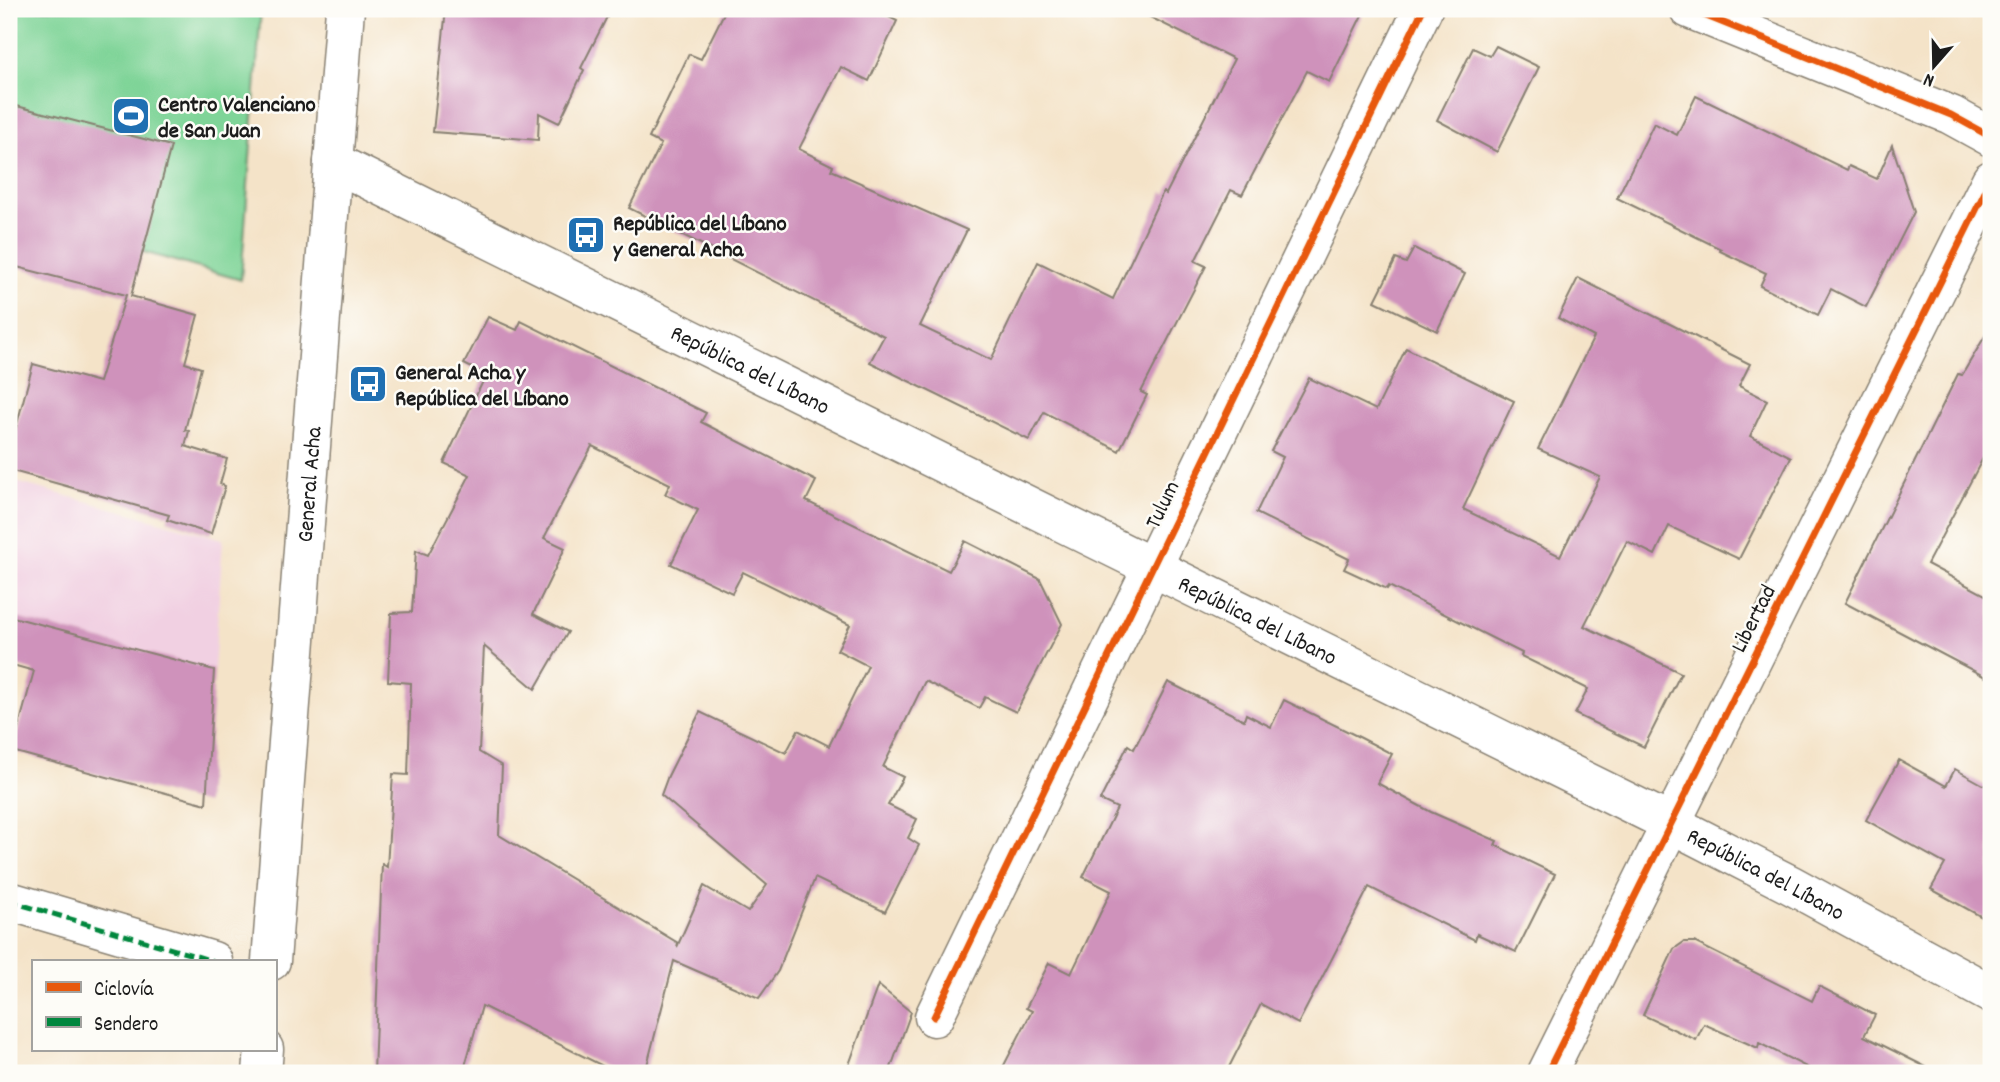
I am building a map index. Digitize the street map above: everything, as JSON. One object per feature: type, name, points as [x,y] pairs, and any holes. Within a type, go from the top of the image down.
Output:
[{"type":"main road","name":"General Acha","points":[[271,960],[345,9]]},
{"type":"main road","name":"Tulum","points":[[933,1017],[1423,9]]},
{"type":"main road","points":[[1689,9],[1951,115],[1991,137]]},
{"type":"main road","name":"República del Líbano","points":[[333,162],[1670,823],[1791,885],[1991,994]]},
{"type":"main road","name":"Libertad","points":[[1547,1073],[1991,180]]},
{"type":"main road","points":[[9,901],[209,960]]},
{"type":"main road","points":[[262,1073],[264,1050]]},
{"type":"shaded area","points":[[9,480],[223,539],[214,670],[9,616]]},
{"type":"green space","name":"Centro Valenciano de San Juan","points":[[9,9],[261,9],[241,280],[102,240],[99,247],[9,224]]},
{"type":"building","points":[[446,9],[611,9],[581,68],[584,70],[559,123],[539,113],[538,140],[433,132]]},
{"type":"building","points":[[726,9],[873,9],[897,21],[869,81],[841,67],[799,149],[833,166],[831,170],[967,230],[920,326],[991,360],[1038,262],[1113,299],[1163,192],[1166,194],[1234,59],[1134,9],[1365,9],[1329,82],[1307,71],[1242,195],[1231,190],[1195,261],[1206,266],[1141,392],[1147,395],[1119,451],[1044,412],[1029,440],[870,362],[884,336],[629,208],[661,144],[649,138],[689,54],[701,59]]},
{"type":"building","points":[[1496,46],[1539,67],[1497,152],[1437,120],[1473,48],[1490,56]]},
{"type":"building","points":[[1696,96],[1847,170],[1849,166],[1877,179],[1892,145],[1914,212],[1866,307],[1831,289],[1818,315],[1760,286],[1766,273],[1617,198],[1654,123],[1677,135]]},
{"type":"building","points":[[9,104],[171,146],[131,296],[198,315],[185,363],[201,368],[185,430],[189,431],[185,446],[227,459],[220,484],[225,486],[211,534],[167,520],[169,515],[9,470],[9,454],[33,364],[99,382],[126,295],[9,265]]},
{"type":"building","points":[[1414,248],[1465,274],[1437,331],[1375,301],[1396,259],[1406,263]]},
{"type":"building","points":[[1578,278],[1750,364],[1739,386],[1767,400],[1750,436],[1791,457],[1739,559],[1669,526],[1655,555],[1627,541],[1584,626],[1681,673],[1644,747],[1575,714],[1588,689],[1389,586],[1387,589],[1344,569],[1349,559],[1256,513],[1283,457],[1271,451],[1309,378],[1376,410],[1406,348],[1514,401],[1463,509],[1560,556],[1600,477],[1538,449],[1594,337],[1558,318]]},
{"type":"building","points":[[488,317],[517,330],[521,321],[706,413],[701,422],[816,481],[806,501],[949,571],[965,541],[1040,579],[1062,624],[1016,712],[985,697],[979,708],[925,681],[883,767],[903,777],[888,805],[917,819],[908,838],[919,845],[885,912],[815,878],[778,971],[759,998],[674,961],[645,1073],[617,1073],[482,1006],[463,1073],[374,1073],[382,864],[387,867],[393,774],[408,775],[411,683],[388,681],[391,613],[412,612],[416,550],[428,555],[470,475],[444,463],[486,375],[464,364]],"holes":[[[592,446],[670,484],[665,494],[698,510],[671,564],[732,593],[743,572],[850,625],[837,650],[868,666],[829,746],[798,730],[786,753],[700,712],[661,795],[767,885],[748,912],[704,886],[677,947],[678,943],[499,835],[502,766],[479,752],[484,646],[535,689],[568,632],[533,614],[565,548],[544,538]]]},
{"type":"building","points":[[1991,326],[1991,443],[1927,564],[1991,598],[1991,680],[1845,603],[1958,374],[1962,375]]},
{"type":"building","points":[[9,616],[214,670],[206,804],[12,751],[34,671],[9,664]]},
{"type":"building","points":[[1168,682],[1244,720],[1246,714],[1271,727],[1284,700],[1361,738],[1392,754],[1377,783],[1431,812],[1497,841],[1495,845],[1555,874],[1516,952],[1477,934],[1475,940],[1369,887],[1298,1024],[1261,1004],[1226,1073],[1000,1073],[1032,1011],[1026,1008],[1049,963],[1071,974],[1111,891],[1083,877],[1117,808],[1100,800],[1128,745],[1134,749]]},
{"type":"building","points":[[1899,760],[1946,786],[1955,769],[1991,789],[1991,922],[1931,889],[1945,864],[1866,820]]},
{"type":"building","points":[[1684,942],[1694,942],[1812,1001],[1819,986],[1875,1015],[1864,1036],[1938,1073],[1818,1073],[1759,1043],[1758,1048],[1704,1024],[1696,1040],[1643,1015],[1674,949]]},
{"type":"building","points":[[878,985],[911,1012],[889,1073],[846,1073]]},
{"type":"marked path","points":[[9,901],[210,960]]},
{"type":"cycle path","points":[[934,1017],[1423,9]]},
{"type":"cycle path","points":[[1689,9],[1951,115],[1991,137]]},
{"type":"cycle path","points":[[1547,1073],[1991,180]]},
{"type":"place","name":"Centro Valenciano de San Juan","points":[[131,116]]},
{"type":"place","name":"República del Líbano y General Acha","points":[[586,235]]},
{"type":"place","name":"General Acha y República del Líbano","points":[[368,384]]}]
